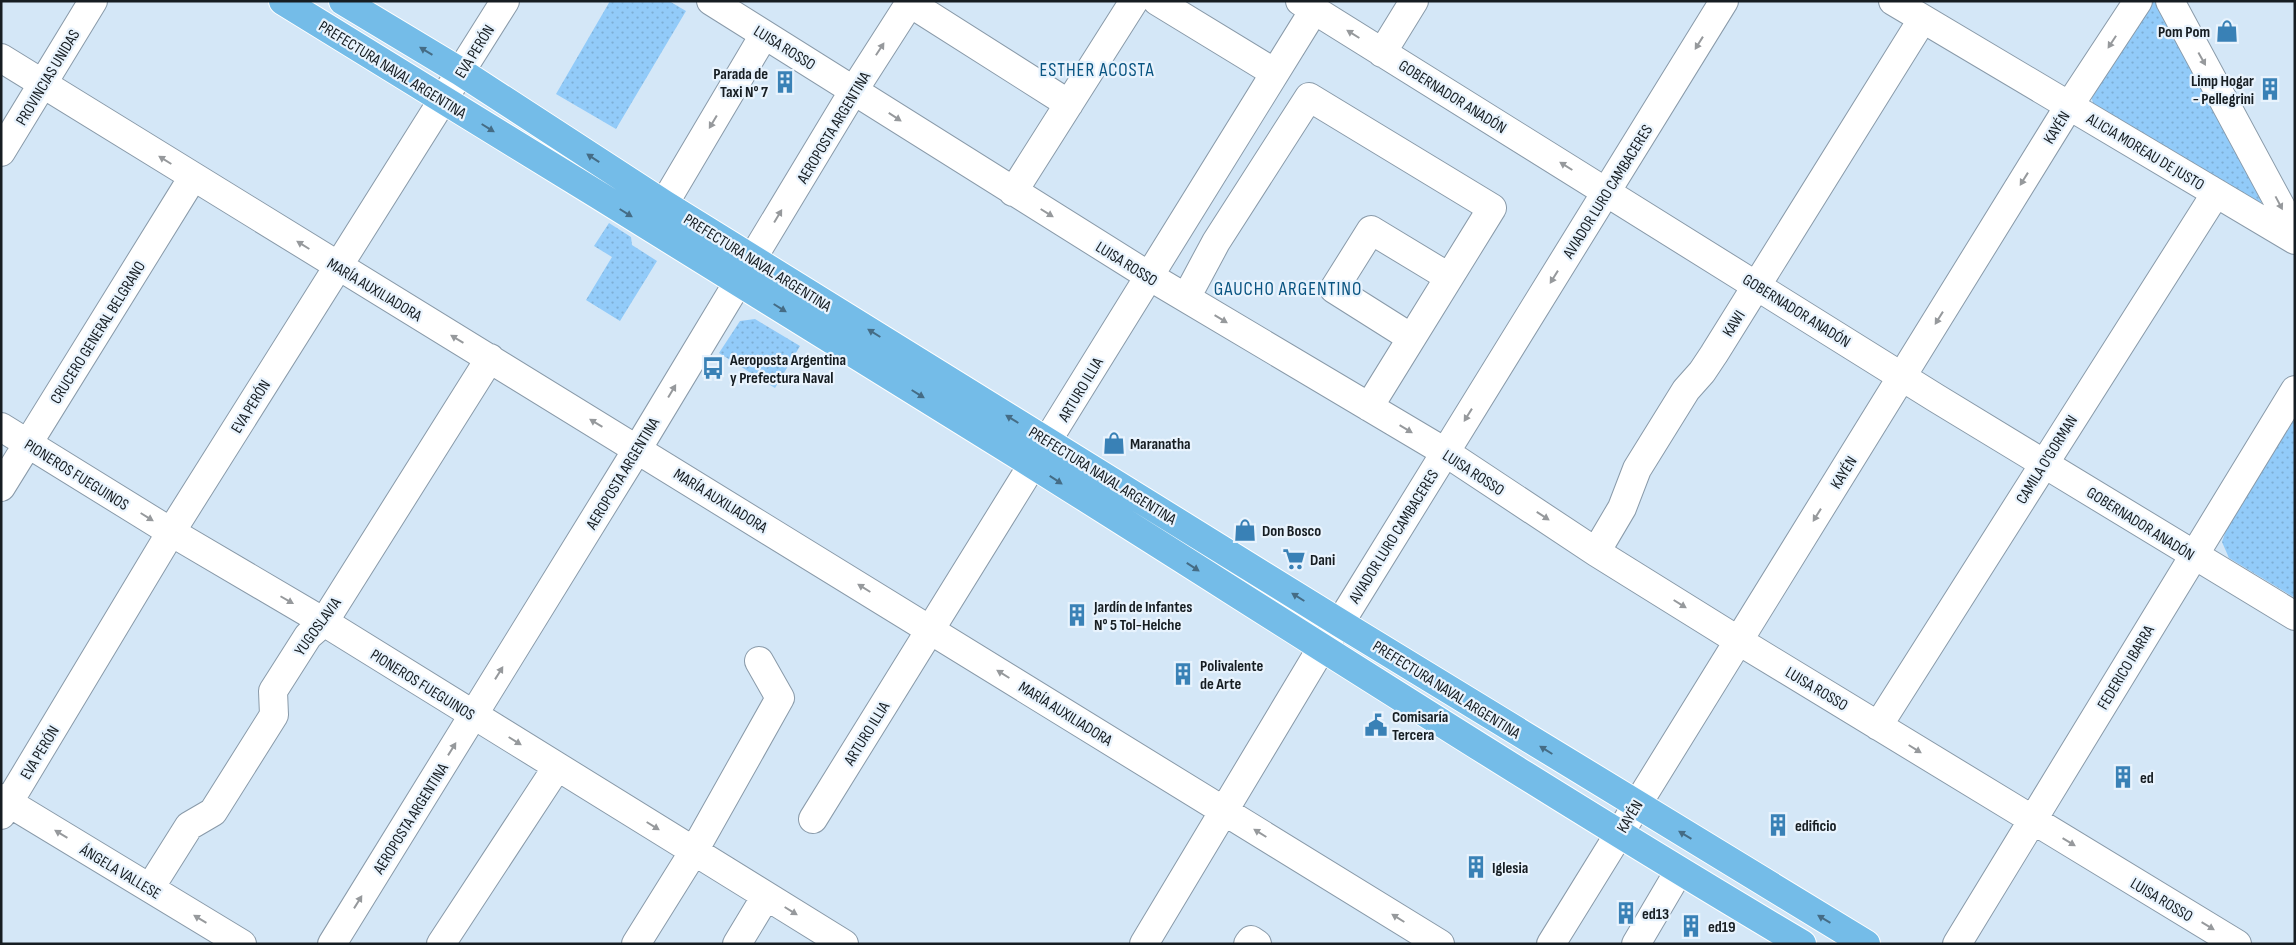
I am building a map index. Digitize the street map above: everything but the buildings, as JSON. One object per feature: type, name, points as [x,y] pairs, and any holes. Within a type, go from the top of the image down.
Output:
[{"type":"main road","name":"PREFECTURA NAVAL ARGENTINA","points":[[282,1],[1032,464],[1321,649],[1618,833],[1802,944]]},
{"type":"main road","name":"PREFECTURA NAVAL ARGENTINA","points":[[343,1],[461,72],[664,204],[1635,805],[1866,944]]},
{"type":"street","name":"PROVINCIAS UNIDAS","points":[[1,152],[93,1]]},
{"type":"street","name":"EVA PERÓN","points":[[4,805],[171,532],[505,1]]},
{"type":"street","name":"LUISA ROSSO","points":[[711,1],[1149,276],[1445,452],[1596,552],[1739,641],[2237,944]]},
{"type":"street","points":[[1013,192],[1134,1]]},
{"type":"street","points":[[1157,1],[1275,73]]},
{"type":"street","points":[[1382,53],[1414,1]]},
{"type":"street","name":"AVIADOR LURO CAMBACERES","points":[[1144,944],[1321,649],[1340,622],[1724,1]]},
{"type":"street","name":"ALICIA MOREAU DE JUSTO","points":[[1893,1],[1922,20],[2295,240]]},
{"type":"street","name":"KAYÉN","points":[[1551,944],[1635,805],[1739,641],[2069,106],[2138,1]]},
{"type":"street","points":[[2170,1],[2295,233]]},
{"type":"street","points":[[911,2],[1069,104]]},
{"type":"street","name":"AEROPOSTA ARGENTINA","points":[[332,944],[638,448],[854,90],[911,2]]},
{"type":"street","name":"ARTURO ILLIA","points":[[813,819],[1032,464],[1049,442],[1275,73],[1307,5]]},
{"type":"street","name":"GOBERNADOR ANADÓN","points":[[1307,5],[1902,377],[2295,616]]},
{"type":"street","name":"KAWI","points":[[1596,552],[1622,508],[1637,468],[1686,390],[1702,372],[1922,20]]},
{"type":"street","points":[[664,204],[764,35]]},
{"type":"street","name":"MARÍA AUXILIADORA","points":[[1,58],[339,267],[638,448],[1440,944]]},
{"type":"street","points":[[1186,298],[1216,242],[1309,97],[1492,208],[1410,337],[1369,407]]},
{"type":"street","name":"CRUCERO GENERAL BELGRANO","points":[[1,487],[193,177]]},
{"type":"street","name":"CAMILA O'GORMAN","points":[[1878,726],[2216,193]]},
{"type":"street","points":[[1410,337],[1334,289],[1371,230],[1448,276]]},
{"type":"street","name":"YUGOSLAVIA","points":[[150,888],[189,826],[213,812],[274,715],[273,691],[308,636],[324,622],[490,358]]},
{"type":"street","name":"FEDERICO IBARRA","points":[[1957,944],[2295,390]]},
{"type":"street","name":"PIONEROS FUEGUINOS","points":[[1,427],[171,532],[324,622],[844,944]]},
{"type":"street","points":[[636,944],[694,851],[780,698],[759,661]]},
{"type":"street","points":[[441,944],[557,767]]},
{"type":"street","name":"ÁNGELA VALLESE","points":[[4,805],[150,888],[242,944]]},
{"type":"street","points":[[1636,944],[1680,871]]},
{"type":"street","points":[[737,944],[766,896]]},
{"type":"street","points":[[1248,944],[1250,940],[1257,944]]},
{"type":"shaded area","points":[[610,1],[669,1],[686,11],[616,129],[556,94]]},
{"type":"shaded area","points":[[2158,3],[2263,198],[2262,202],[2257,204],[2094,105],[2091,97],[2148,4]]},
{"type":"shaded area","points":[[609,223],[631,237],[632,245],[657,261],[620,321],[586,300],[612,257],[594,246]]},
{"type":"shaded area","points":[[755,319],[800,346],[775,388],[719,353],[740,321]]},
{"type":"shaded area","points":[[2295,418],[2295,598],[2229,558],[2222,542],[2227,527]]},
{"type":"place","name":"Pom Pom","points":[[2227,31]]},
{"type":"place","name":"Parada de Taxi N° 7","points":[[785,82]]},
{"type":"place","name":"Limp Hogar - Pellegrini","points":[[2270,89]]},
{"type":"place","name":"Aeroposta Argentina y Prefectura Naval","points":[[713,368]]},
{"type":"place","name":"Maranatha","points":[[1114,443]]},
{"type":"place","name":"Don Bosco","points":[[1245,530]]},
{"type":"place","name":"Dani","points":[[1294,559]]},
{"type":"place","name":"Jardín de Infantes N° 5 Tol-Helche","points":[[1077,615]]},
{"type":"place","name":"Polivalente de Arte","points":[[1183,674]]},
{"type":"place","name":"Comisaría Tercera","points":[[1376,725]]},
{"type":"place","name":"ed","points":[[2123,777]]},
{"type":"place","name":"edificio","points":[[1778,825]]},
{"type":"place","name":"Iglesia","points":[[1476,867]]},
{"type":"place","name":"ed13","points":[[1626,913]]},
{"type":"place","name":"ed19","points":[[1691,926]]},
{"type":"district","name":"ESTHER ACOSTA","points":[[1097,69]]},
{"type":"district","name":"GAUCHO ARGENTINO","points":[[1288,288]]}]
